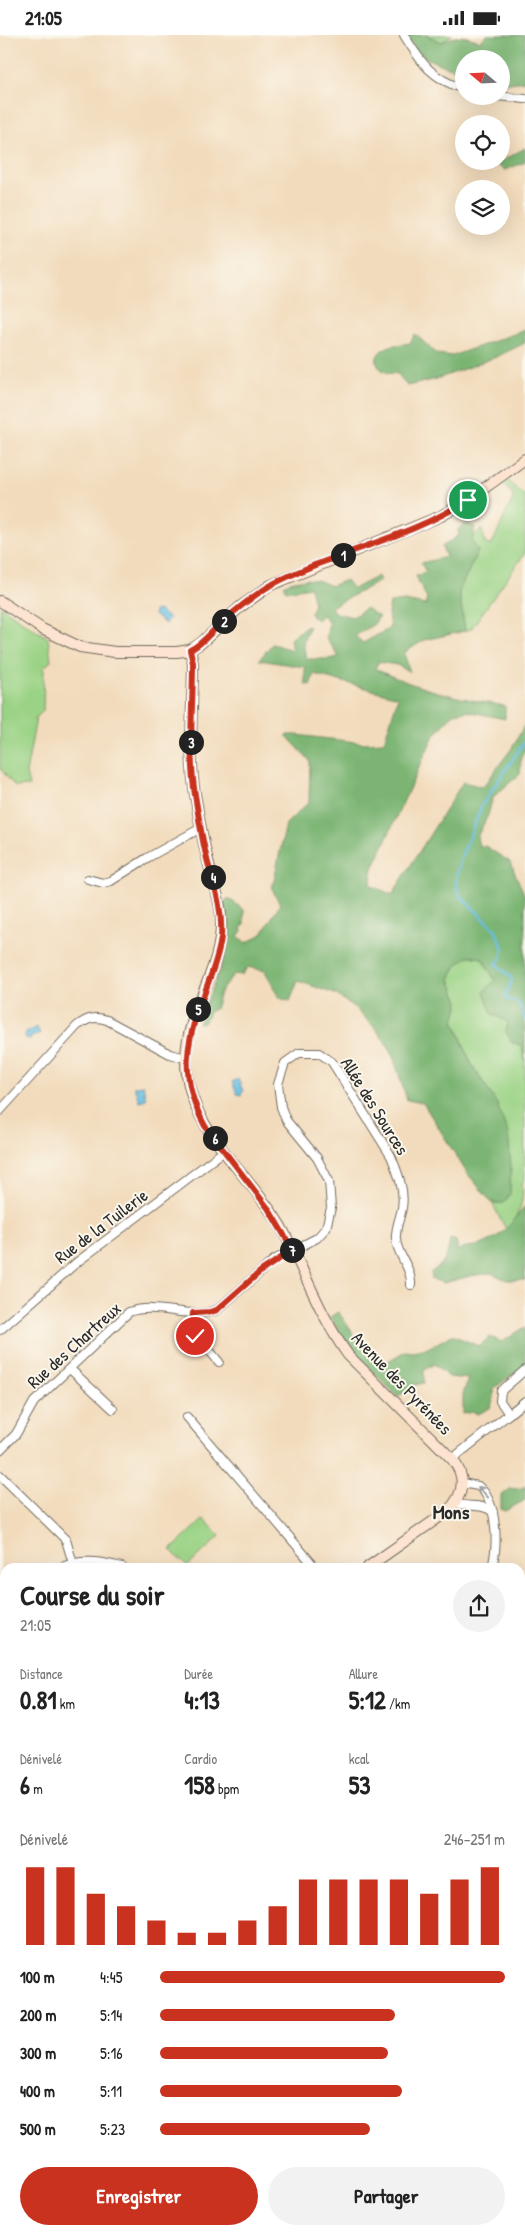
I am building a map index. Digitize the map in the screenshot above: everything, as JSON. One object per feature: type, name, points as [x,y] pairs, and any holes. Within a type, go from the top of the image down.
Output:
[{"type":"street","points":[[404,35],[431,73],[447,84],[455,86]]},
{"type":"street","points":[[510,97],[525,99]]},
{"type":"street","points":[[0,601],[42,629],[80,647],[114,652],[177,652],[190,650],[201,643],[240,607],[272,585],[336,557],[359,550],[441,516],[468,500],[525,459]]},
{"type":"street","name":"Avenue des Pyrénées","points":[[190,650],[193,663],[191,765],[201,828],[218,898],[221,939],[215,965],[191,1027],[186,1058],[188,1079],[197,1112],[205,1126],[268,1208],[293,1250],[322,1314],[348,1355],[452,1459],[459,1468],[462,1483]]},
{"type":"street","points":[[88,879],[104,883],[111,881],[147,858],[201,828]]},
{"type":"street","points":[[0,1111],[77,1026],[86,1019],[96,1017],[107,1020],[170,1054],[186,1058]]},
{"type":"street","name":"Allée des Sources","points":[[293,1250],[317,1238],[324,1232],[331,1208],[331,1189],[325,1171],[286,1120],[279,1100],[279,1077],[285,1063],[299,1053],[313,1052],[327,1057],[337,1069],[396,1167],[402,1197],[396,1238],[399,1250],[410,1274],[411,1285]]},
{"type":"street","name":"Rue de la Tuilerie","points":[[0,1330],[76,1263],[224,1151]]},
{"type":"street","name":"Rue des Chartreux","points":[[0,1450],[16,1434],[34,1402],[129,1312],[143,1309],[193,1313],[217,1310],[261,1271],[293,1250]]},
{"type":"street","points":[[193,1313],[192,1330],[219,1362]]},
{"type":"street","points":[[70,1369],[113,1409]]},
{"type":"street","points":[[509,1414],[500,1401],[500,1391],[525,1371]]},
{"type":"street","points":[[452,1459],[525,1401]]},
{"type":"street","points":[[188,1417],[312,1563]]},
{"type":"street","points":[[0,1475],[66,1540],[73,1563]]},
{"type":"street","points":[[374,1563],[448,1511],[455,1503],[461,1491],[462,1483],[472,1484],[483,1489],[490,1500],[493,1512],[495,1552],[493,1563]]},
{"type":"street","points":[[455,1503],[484,1507],[493,1512]]},
{"type":"street","points":[[82,1563],[91,1561],[101,1563]]},
{"type":"green space","points":[[406,35],[425,35],[442,42],[460,37],[480,41],[487,35],[525,35],[525,81],[510,83],[510,50],[455,50],[455,69],[423,56]]},
{"type":"green space","points":[[425,35],[452,35],[442,42]]},
{"type":"green space","points":[[525,148],[525,162],[510,168],[510,156]]},
{"type":"green space","points":[[525,330],[525,343],[496,357],[437,379],[407,386],[398,374],[387,373],[377,364],[377,356],[382,350],[391,346],[410,343],[415,334],[437,354],[452,356]]},
{"type":"green space","points":[[504,478],[525,496],[525,553],[471,629],[465,631],[459,591],[478,551],[472,541],[472,537],[482,529],[485,543],[491,546],[514,496],[500,481]]},
{"type":"green space","points":[[467,523],[475,527],[472,541],[478,551],[459,591],[465,631],[424,640],[404,653],[410,672],[397,665],[378,662],[375,669],[408,683],[439,692],[505,706],[505,719],[467,711],[454,713],[433,737],[373,868],[371,885],[392,895],[463,782],[483,787],[512,748],[525,724],[525,751],[521,757],[520,774],[493,797],[488,815],[477,837],[479,846],[485,846],[510,862],[525,896],[525,1060],[521,1045],[512,1043],[506,1032],[508,1022],[492,1014],[484,991],[495,980],[482,958],[469,956],[457,965],[450,979],[459,1002],[454,1021],[471,1063],[497,1104],[508,1133],[511,1165],[510,1194],[504,1203],[492,1203],[467,1173],[423,1103],[407,1100],[391,1050],[376,1029],[355,1008],[335,994],[298,981],[290,1001],[279,998],[265,971],[248,967],[242,975],[234,974],[220,992],[215,1009],[209,1012],[204,1023],[198,1023],[224,959],[223,904],[228,898],[244,910],[244,926],[241,927],[242,931],[238,936],[246,943],[262,934],[280,904],[272,889],[286,824],[309,802],[310,761],[286,735],[364,743],[384,742],[398,697],[314,674],[310,685],[305,684],[305,667],[259,660],[272,644],[292,650],[290,639],[307,625],[309,627],[303,642],[306,659],[339,657],[326,638],[329,622],[322,615],[317,620],[310,614],[314,604],[310,587],[286,591],[284,584],[308,579],[331,586],[346,580],[353,589],[378,576],[380,581],[331,607],[335,613],[353,617],[366,608],[379,617],[374,624],[355,636],[363,643],[390,628],[388,613],[390,603],[405,601],[425,605],[427,599],[416,576],[426,572],[421,563],[446,557],[442,547],[459,535],[458,529]]},
{"type":"green space","points":[[0,606],[48,638],[51,661],[44,667],[43,711],[36,718],[26,773],[29,786],[15,787],[0,768]]},
{"type":"green space","points":[[470,955],[482,958],[495,980],[508,1022],[521,1045],[525,1060],[525,1181],[522,1183],[523,1190],[520,1209],[507,1231],[492,1203],[504,1203],[497,1104],[471,1063],[454,1020],[459,1002],[450,979],[457,965]]},
{"type":"green space","points":[[525,1206],[525,1280],[507,1280],[491,1273],[444,1283],[432,1279],[431,1272],[445,1259],[450,1239],[456,1241],[458,1251],[488,1242],[501,1234]]},
{"type":"green space","points":[[338,1312],[365,1348],[385,1363],[405,1351],[414,1352],[428,1348],[452,1335],[479,1346],[490,1337],[502,1342],[525,1327],[525,1366],[494,1388],[494,1398],[490,1408],[478,1414],[473,1412],[463,1414],[463,1394],[468,1379],[449,1377],[434,1364],[424,1370],[424,1383],[414,1385],[398,1397],[348,1346],[330,1317]]},
{"type":"green space","points":[[525,1486],[525,1500],[505,1511],[501,1509],[501,1496],[510,1489]]},
{"type":"green space","points":[[204,1519],[220,1536],[191,1563],[183,1563],[171,1550]]},
{"type":"water","points":[[158,610],[169,618],[165,624],[154,615],[154,611]]},
{"type":"water","points":[[37,1027],[40,1033],[29,1039],[25,1038],[26,1033]]},
{"type":"water","points":[[238,1079],[243,1091],[241,1095],[237,1094],[232,1082]]},
{"type":"water","points":[[143,1085],[146,1099],[139,1101],[134,1086]]},
{"type":"waterway","points":[[525,741],[482,805],[461,858],[456,877],[457,889],[461,897],[495,929],[503,948],[502,957],[496,964],[512,980],[506,994],[506,999],[519,1003],[525,1021]]},
{"type":"district","name":"Mons","points":[[451,1511]]},
{"type":"route","points":[[195,1336],[192,1330],[193,1313],[217,1310],[274,1260],[293,1250],[268,1208],[205,1126],[197,1112],[188,1079],[186,1058],[191,1027],[215,965],[221,939],[218,898],[208,863],[191,765],[193,663],[190,650],[201,643],[240,607],[272,585],[336,557],[426,523],[455,509],[468,500]]}]
